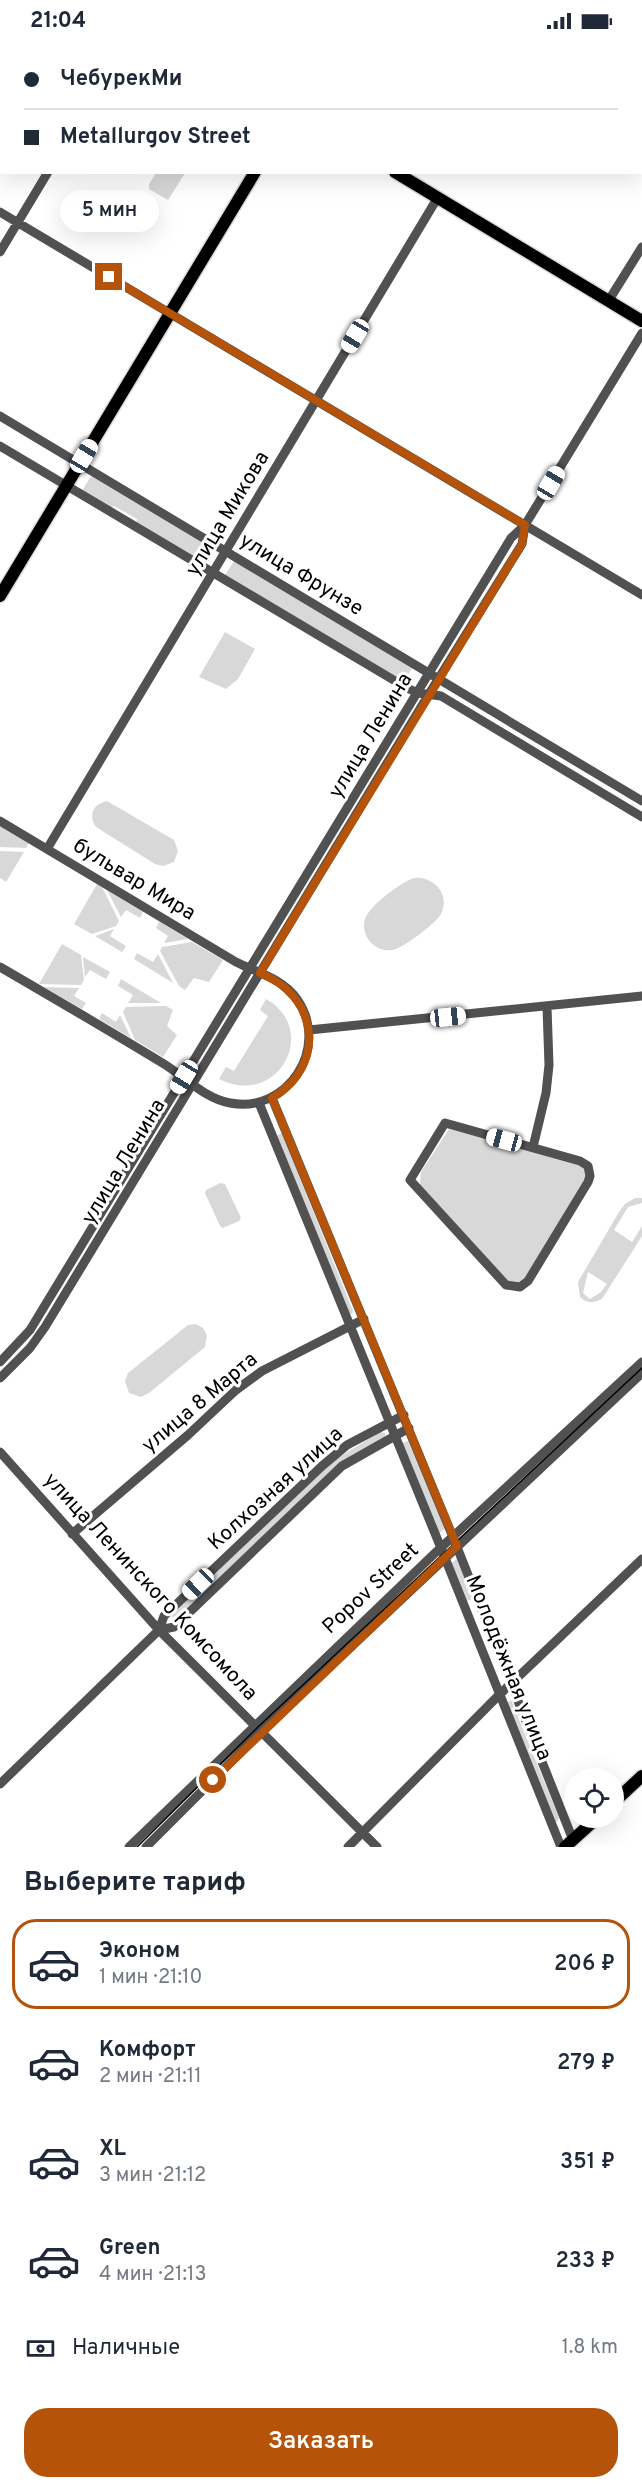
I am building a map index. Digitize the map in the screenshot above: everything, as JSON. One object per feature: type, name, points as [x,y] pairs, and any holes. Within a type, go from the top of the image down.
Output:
[{"type":"main road","points":[[0,596],[254,174]]},
{"type":"main road","points":[[399,174],[642,321]]},
{"type":"main road","points":[[624,1793],[642,1776]]},
{"type":"main road","points":[[566,1845],[586,1828]]},
{"type":"street","points":[[0,252],[47,174]]},
{"type":"street","name":"улица Микова","points":[[47,849],[438,196]]},
{"type":"street","points":[[0,212],[642,596]]},
{"type":"street","points":[[609,300],[642,247]]},
{"type":"street","name":"улица Ленина","points":[[0,1378],[39,1338],[429,694],[434,676],[512,537],[525,525],[642,333]]},
{"type":"street","name":"улица Фрунзе","points":[[0,416],[642,801]]},
{"type":"street","name":"улица Фрунзе","points":[[0,446],[418,693]]},
{"type":"street","name":"улица Ленина","points":[[0,1362],[30,1330],[418,693],[434,676]]},
{"type":"street","points":[[418,693],[441,696],[642,817]]},
{"type":"street","name":"бульвар Мира","points":[[0,821],[250,969],[273,978],[291,991],[301,1005],[309,1030]]},
{"type":"street","points":[[260,952],[269,957]]},
{"type":"street","points":[[0,967],[184,1077],[204,1093],[224,1102],[242,1105],[259,1103],[272,1098],[289,1086],[300,1072],[309,1048],[309,1030],[642,996]]},
{"type":"street","points":[[533,1147],[546,1093],[549,1065],[547,1007]]},
{"type":"street","points":[[175,1092],[184,1098]]},
{"type":"street","name":"Молодёжная улица","points":[[272,1098],[404,1415],[511,1683],[566,1845]]},
{"type":"street","name":"Молодёжная улица","points":[[259,1103],[443,1552],[499,1695],[566,1845]]},
{"type":"street","points":[[445,1123],[533,1147],[585,1162],[590,1170],[590,1176],[528,1281],[515,1288],[506,1285],[410,1180],[445,1123]]},
{"type":"street","name":"улица 8 Марта","points":[[72,1534],[188,1435],[236,1390],[262,1371],[364,1318]]},
{"type":"street","name":"Popov Street","points":[[455,1541],[642,1362]]},
{"type":"street","name":"Popov Street","points":[[129,1847],[443,1552],[642,1373]]},
{"type":"street","name":"Колхозная улица","points":[[0,1784],[159,1630],[164,1616],[322,1466],[347,1445],[404,1415]]},
{"type":"street","name":"Колхозная улица","points":[[159,1630],[174,1627],[342,1466],[409,1428]]},
{"type":"street","name":"улица Ленинского Комсомола","points":[[0,1452],[159,1630],[377,1847]]},
{"type":"street","points":[[348,1847],[511,1683],[642,1558]]},
{"type":"street","name":"Popov Street","points":[[146,1847],[258,1728]]},
{"type":"shaded area","points":[[155,174],[184,174],[168,200],[149,189],[149,184]]},
{"type":"shaded area","points":[[91,476],[214,549],[204,566],[136,524],[137,519],[114,506],[110,508],[82,491]]},
{"type":"shaded area","points":[[234,561],[412,668],[404,682],[225,575]]},
{"type":"shaded area","points":[[225,632],[255,649],[238,679],[226,689],[199,677]]},
{"type":"shaded area","points":[[107,801],[174,840],[178,851],[174,862],[163,866],[155,864],[96,827],[92,818],[93,811],[102,802]]},
{"type":"shaded area","points":[[0,826],[29,843],[26,848],[0,847]]},
{"type":"shaded area","points":[[0,851],[24,852],[6,882],[0,878]]},
{"type":"shaded area","points":[[414,878],[434,883],[442,893],[444,900],[441,914],[428,928],[403,946],[391,950],[378,948],[372,944],[365,933],[365,919],[386,895]]},
{"type":"shaded area","points":[[97,884],[102,887],[119,921],[116,926],[92,934],[74,924]]},
{"type":"shaded area","points":[[107,890],[143,912],[140,918],[126,910],[121,917]]},
{"type":"shaded area","points":[[159,922],[188,939],[164,943],[168,936],[156,928]]},
{"type":"shaded area","points":[[114,929],[110,936],[126,946],[122,952],[95,936]]},
{"type":"shaded area","points":[[192,942],[223,960],[209,982],[194,978],[185,990],[179,986],[160,951],[162,947]]},
{"type":"shaded area","points":[[62,944],[81,955],[84,980],[81,985],[39,984]]},
{"type":"shaded area","points":[[137,953],[153,962],[158,954],[173,983],[134,959]]},
{"type":"shaded area","points":[[83,957],[110,972],[106,979],[90,970],[85,977]]},
{"type":"shaded area","points":[[121,979],[161,1003],[128,1003],[133,995],[118,986]]},
{"type":"shaded area","points":[[44,987],[79,988],[74,996],[86,1003],[82,1009]]},
{"type":"shaded area","points":[[266,999],[282,1012],[290,1028],[291,1045],[285,1062],[274,1075],[259,1083],[240,1085],[219,1079],[226,1067],[234,1071],[268,1016],[260,1010]]},
{"type":"shaded area","points":[[166,1006],[173,1010],[167,1026],[177,1035],[163,1057],[135,1040],[123,1012],[126,1007]]},
{"type":"shaded area","points":[[102,1013],[116,1022],[120,1015],[131,1038],[99,1019]]},
{"type":"shaded area","points":[[449,1129],[577,1163],[584,1167],[586,1176],[525,1279],[519,1283],[508,1281],[420,1185],[421,1172]]},
{"type":"shaded area","points":[[282,1133],[353,1311],[352,1314],[350,1314],[276,1136]]},
{"type":"shaded area","points":[[220,1183],[225,1184],[241,1218],[223,1228],[205,1193],[206,1190]]},
{"type":"shaded area","points":[[635,1198],[642,1198],[642,1203],[628,1207],[614,1230],[632,1242],[642,1226],[642,1236],[602,1299],[593,1302],[585,1301],[580,1297],[578,1282],[625,1204]],"holes":[[[588,1272],[607,1284],[601,1292],[590,1299],[583,1293]]]},
{"type":"shaded area","points":[[196,1324],[203,1328],[207,1335],[205,1347],[149,1393],[141,1397],[129,1393],[125,1381],[128,1373],[188,1325]]},
{"type":"shaded area","points":[[380,1432],[385,1433],[385,1437],[352,1455],[177,1618],[172,1617],[333,1461]]},
{"type":"shaded area","points":[[408,1441],[446,1528],[438,1534],[402,1443]]},
{"type":"shaded area","points":[[458,1558],[474,1599],[466,1601],[450,1564]]},
{"type":"shaded area","points":[[511,1700],[556,1810],[559,1818],[557,1822],[554,1821],[506,1704]]},
{"type":"tram line","points":[[137,1847],[258,1727],[642,1368]]},
{"type":"route","points":[[109,277],[525,525],[522,544],[260,973],[273,978],[291,991],[305,1013],[309,1030],[309,1048],[304,1064],[289,1086],[272,1098],[324,1226],[362,1311],[457,1546],[213,1780]]}]
